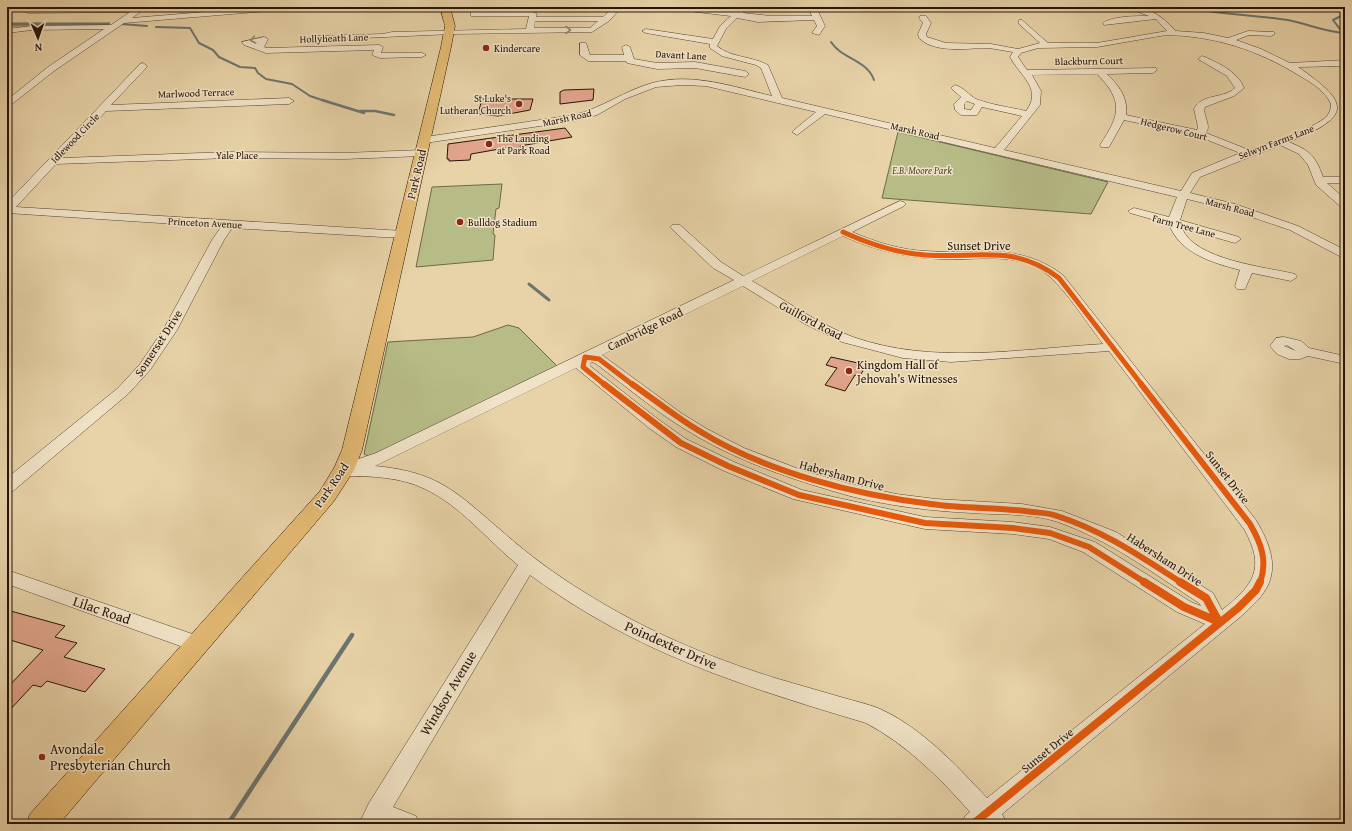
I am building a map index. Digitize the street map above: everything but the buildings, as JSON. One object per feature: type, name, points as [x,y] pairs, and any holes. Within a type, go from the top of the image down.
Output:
[{"type":"main road","name":"Park Road","points":[[40,824],[327,496],[344,470],[352,450],[449,33],[449,19],[446,7]]},
{"type":"street","points":[[121,20],[291,7]]},
{"type":"street","points":[[744,7],[723,28],[715,42],[714,48],[718,52],[754,61],[765,67],[778,99]]},
{"type":"street","points":[[812,7],[821,26],[816,33]]},
{"type":"street","points":[[1129,7],[1158,18],[1174,33]]},
{"type":"street","points":[[7,105],[51,69],[110,27],[140,8]]},
{"type":"street","points":[[28,11],[140,8]]},
{"type":"street","points":[[688,9],[736,15],[742,18],[817,18]]},
{"type":"street","points":[[312,50],[319,36],[417,36],[449,33],[592,30],[606,20],[613,12]]},
{"type":"street","points":[[474,14],[533,14],[529,31]]},
{"type":"street","points":[[923,18],[927,24],[922,34],[923,38],[935,44],[989,46],[1018,51],[1033,46],[1102,44],[1174,33],[1205,36],[1228,41],[1259,51],[1290,65],[1319,84],[1332,96],[1345,98]]},
{"type":"street","points":[[1107,23],[1133,19],[1158,18]]},
{"type":"street","points":[[532,19],[606,20]]},
{"type":"street","points":[[1022,22],[1047,46]]},
{"type":"street","points":[[7,31],[32,28],[110,27]]},
{"type":"street","points":[[646,31],[715,42]]},
{"type":"street","points":[[1228,41],[1245,34],[1271,34]]},
{"type":"street","name":"Davant Lane","points":[[583,45],[584,55],[588,58],[628,58],[630,61],[654,65],[673,62],[745,74]]},
{"type":"street","name":"Hollyheath Lane","points":[[260,48],[273,51],[379,47],[377,56],[422,55]]},
{"type":"street","points":[[626,47],[628,58]]},
{"type":"street","points":[[998,151],[1035,105],[1038,94],[1034,85],[1014,57],[1018,51]]},
{"type":"street","points":[[1198,133],[1203,130],[1204,126],[1199,108],[1201,105],[1207,101],[1234,94],[1240,88],[1237,81],[1223,70],[1202,59]]},
{"type":"street","points":[[1290,65],[1345,63]]},
{"type":"street","name":"Idlewood Circle","points":[[7,210],[143,66]]},
{"type":"street","points":[[694,82],[698,71],[703,66]]},
{"type":"street","name":"Blackburn Court","points":[[1025,73],[1153,70]]},
{"type":"street","points":[[1100,72],[1119,96],[1122,103],[1121,117],[1105,145]]},
{"type":"street","name":"Marsh Road","points":[[423,145],[584,116],[602,109],[622,97],[649,87],[671,82],[715,84],[1231,206],[1273,219],[1315,237],[1345,254]]},
{"type":"street","points":[[955,88],[969,98],[980,103],[1028,114]]},
{"type":"street","points":[[7,94],[20,93]]},
{"type":"street","name":"Selwyn Farms Lane","points":[[1174,222],[1185,195],[1196,174],[1248,153],[1281,142],[1318,126],[1330,118],[1336,107],[1332,96]]},
{"type":"street","points":[[969,98],[962,100],[959,104],[960,110],[964,113],[974,113],[980,103]]},
{"type":"street","name":"Marlwood Terrace","points":[[103,108],[290,101]]},
{"type":"street","points":[[797,132],[824,110]]},
{"type":"street","name":"Hedgerow Court","points":[[1121,117],[1198,133],[1248,153]]},
{"type":"street","points":[[1281,142],[1303,152],[1313,164],[1320,183],[1325,189],[1345,205]]},
{"type":"street","name":"Yale Place","points":[[52,161],[229,155],[344,156],[423,145]]},
{"type":"street","points":[[1319,180],[1345,180]]},
{"type":"street","name":"Cambridge Road","points":[[344,470],[382,457],[900,204]]},
{"type":"street","name":"Princeton Avenue","points":[[7,210],[382,234],[402,234]]},
{"type":"street","name":"Farm Tree Lane","points":[[1134,211],[1235,239]]},
{"type":"street","points":[[1174,222],[1176,230],[1194,248],[1222,262],[1247,270],[1291,277]]},
{"type":"street","name":"Somerset Drive","points":[[7,486],[123,391],[145,367],[170,330],[218,240],[229,224]]},
{"type":"street","name":"Guilford Road","points":[[676,228],[704,255],[744,281],[828,331],[869,346],[903,354],[951,358],[1113,347]]},
{"type":"street","name":"Sunset Drive","points":[[843,232],[872,245],[904,253],[950,256],[1005,254],[1035,262],[1050,269],[1059,278],[1245,517],[1255,532],[1262,547],[1264,562],[1260,584],[1238,608],[1219,622],[985,820]]},
{"type":"street","points":[[1241,286],[1247,270]]},
{"type":"street","points":[[1304,351],[1345,360]]},
{"type":"street","points":[[585,357],[583,367],[654,424],[681,442],[728,466],[799,495],[925,523],[1013,528],[1050,533],[1089,547],[1184,607],[1219,622]]},
{"type":"street","name":"Habersham Drive","points":[[585,357],[599,359],[676,416],[738,452],[810,478],[851,490],[896,500],[936,505],[1022,510],[1056,515],[1110,537],[1206,598],[1219,622]]},
{"type":"street","name":"Poindexter Drive","points":[[344,470],[392,475],[424,482],[438,487],[451,496],[528,563],[597,609],[623,624],[666,645],[762,683],[871,715],[882,721],[915,743],[949,775],[985,820]]},
{"type":"street","points":[[799,495],[810,478]]},
{"type":"street","name":"Windsor Avenue","points":[[373,817],[528,563]]},
{"type":"street","name":"Lilac Road","points":[[7,577],[197,644]]},
{"type":"street","points":[[373,817],[408,824]]},
{"type":"green space","points":[[7,23],[110,23],[104,26],[7,26]]},
{"type":"green space","name":"E.B. Moore Park","points":[[898,132],[1108,182],[1091,214],[882,198]]},
{"type":"green space","name":"Bulldog Stadium","points":[[502,184],[499,208],[496,209],[493,234],[495,235],[493,260],[416,267],[432,187]]},
{"type":"green space","points":[[508,325],[519,328],[557,366],[380,452],[368,456],[364,454],[388,342],[473,337]]},
{"type":"waterway","points":[[1182,7],[1288,20],[1330,31],[1343,33]]},
{"type":"waterway","points":[[1343,33],[1333,20],[1345,14]]},
{"type":"waterway","points":[[7,24],[109,24]]},
{"type":"waterway","points":[[121,24],[147,26]]},
{"type":"waterway","points":[[156,27],[190,28],[199,43],[213,50],[219,57],[240,67],[255,68],[258,73],[266,79],[292,84],[310,96],[322,100]]},
{"type":"waterway","points":[[831,42],[841,52],[866,68],[871,73],[874,80]]},
{"type":"waterway","points":[[322,100],[364,113]]},
{"type":"waterway","points":[[360,111],[375,111],[394,115]]},
{"type":"waterway","points":[[529,284],[549,300]]},
{"type":"waterway","points":[[228,824],[352,635]]},
{"type":"cycle path","points":[[843,232],[882,247],[914,254],[942,256],[1012,256],[1028,260],[1044,267],[1059,278],[1245,517],[1262,548],[1264,557],[1263,574],[1258,587],[1238,608],[973,824]]},
{"type":"cycle path","points":[[585,357],[599,359],[676,416],[702,433],[738,452],[799,475],[851,490],[896,500],[936,505],[1022,510],[1056,515],[1110,537],[1206,598],[1219,622],[1184,607],[1089,547],[1050,533],[1013,528],[925,523],[799,495],[728,466],[681,443],[654,424],[583,367],[585,357]]},
{"type":"place","name":"Kindercare","points":[[486,48]]},
{"type":"place","name":"St Luke's Lutheran Church","points":[[519,104]]},
{"type":"place","name":"The Landing at Park Road","points":[[489,144]]},
{"type":"place","name":"Bulldog Stadium","points":[[460,222]]},
{"type":"place","name":"Kingdom Hall of Jehovah’s Witnesses","points":[[849,371]]},
{"type":"place","name":"Avondale Presbyterian Church","points":[[42,757]]}]
